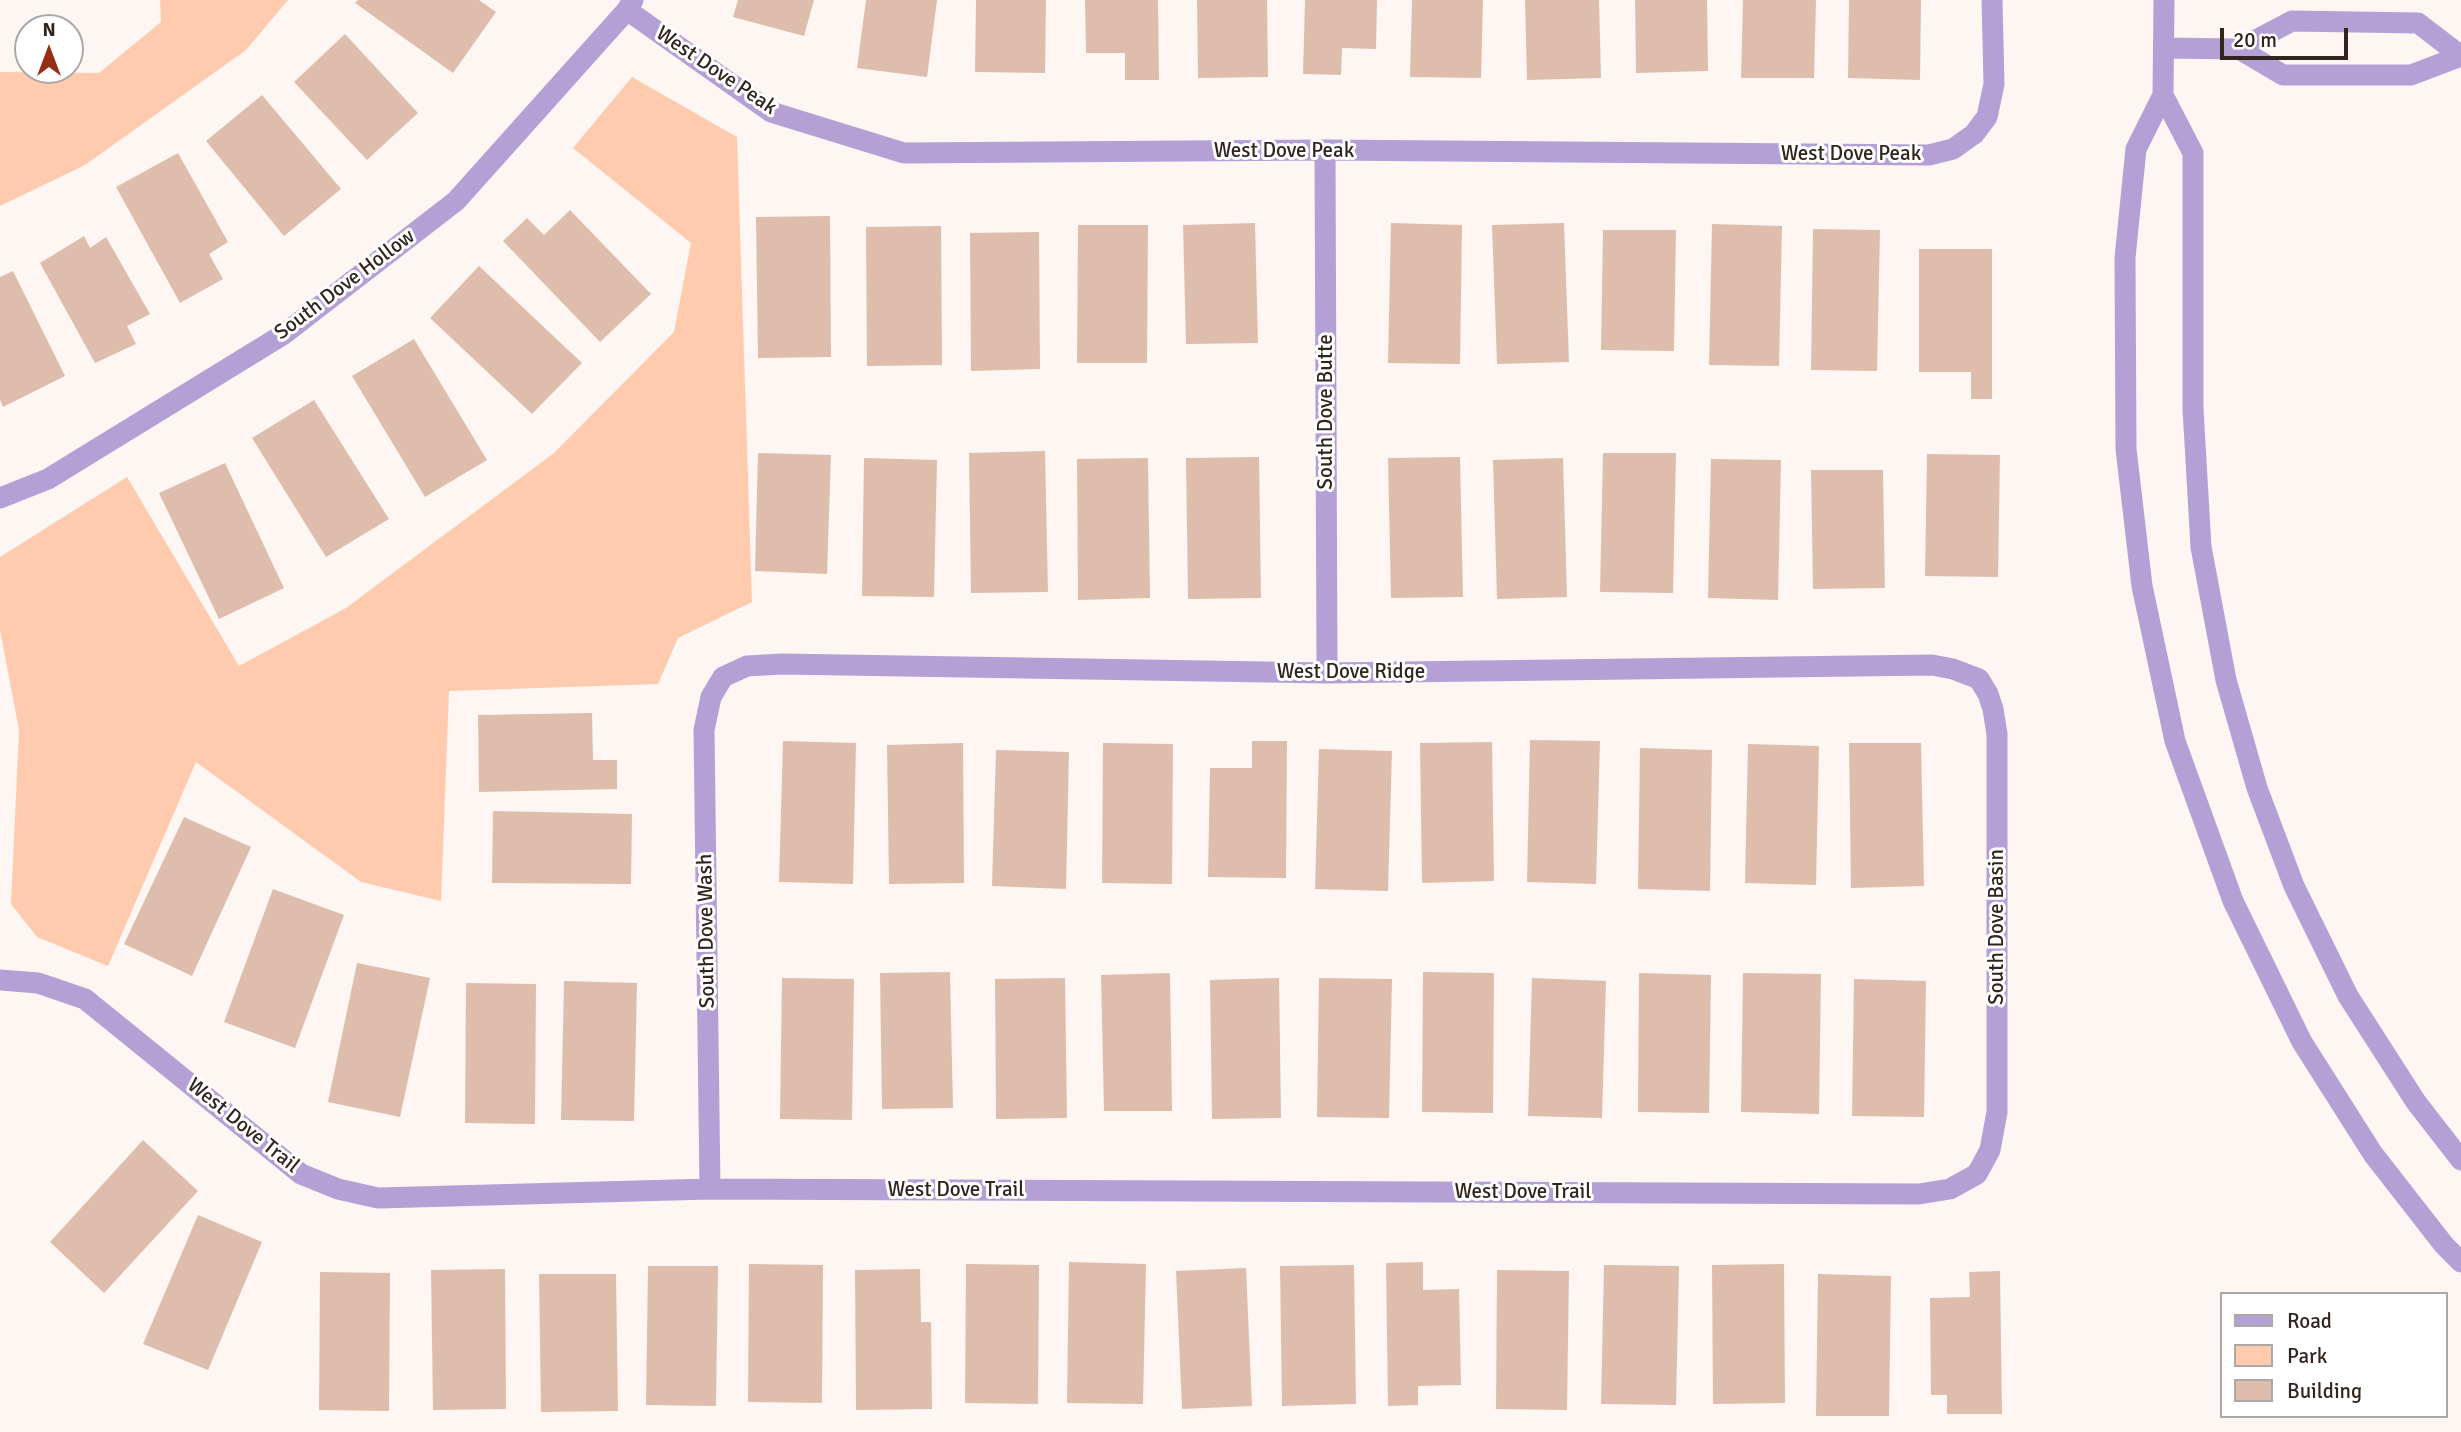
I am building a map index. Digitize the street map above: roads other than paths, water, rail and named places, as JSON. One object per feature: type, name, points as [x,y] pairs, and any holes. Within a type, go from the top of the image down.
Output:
[{"type":"street","name":"West Dove Peak","points":[[630,5],[771,112],[904,153],[1325,150],[1929,155],[1953,149],[1973,134],[1987,117],[1993,94],[1992,0]]},
{"type":"street","points":[[2164,0],[2164,94],[2136,149],[2125,258],[2126,449],[2141,586],[2175,741],[2233,901],[2302,1042],[2373,1154],[2461,1262]]},
{"type":"street","name":"South Dove Hollow","points":[[0,498],[48,480],[284,334],[456,201],[630,5]]},
{"type":"street","points":[[2165,48],[2239,49],[2292,21],[2418,23],[2461,56]]},
{"type":"street","points":[[2239,49],[2283,75],[2411,75],[2461,56]]},
{"type":"street","points":[[2164,94],[2193,153],[2193,409],[2200,533],[2226,680],[2257,788],[2294,886],[2347,996],[2416,1102],[2461,1160]]},
{"type":"street","name":"South Dove Butte","points":[[1325,150],[1326,673]]},
{"type":"street","name":"West Dove Ridge","points":[[723,677],[747,666],[782,664],[1326,673],[1932,665],[1953,669],[1979,679]]},
{"type":"street","name":"South Dove Wash","points":[[710,1189],[704,730],[711,697],[723,677]]},
{"type":"street","name":"South Dove Basin","points":[[1977,1174],[1990,1150],[1997,1112],[1997,734],[1993,709],[1979,679]]},
{"type":"street","name":"West Dove Trail","points":[[0,980],[38,983],[85,999],[301,1174],[338,1189],[378,1198],[710,1189],[1919,1194],[1950,1189],[1977,1174]]}]
